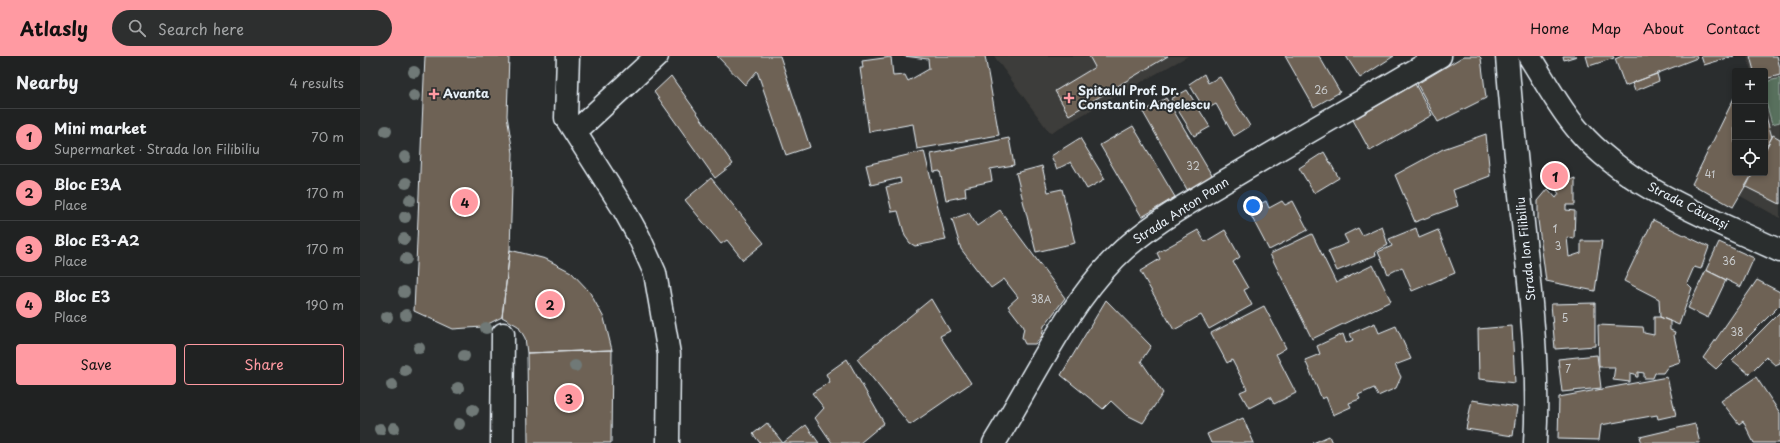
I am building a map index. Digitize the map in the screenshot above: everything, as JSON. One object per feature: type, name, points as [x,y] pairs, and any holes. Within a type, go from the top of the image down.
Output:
[{"type":"street","points":[[568,56],[566,118],[623,208],[656,273],[670,354],[668,443]]},
{"type":"street","points":[[575,132],[657,56]]},
{"type":"street","name":"Strada Anton Pann","points":[[994,443],[1059,333],[1090,288],[1116,257],[1139,236],[1186,205],[1260,160],[1440,56]]},
{"type":"street","name":"Strada Ion Filibiliu","points":[[1507,56],[1534,332],[1536,443]]},
{"type":"street","name":"Strada Căuzași","points":[[1529,56],[1578,130],[1610,160],[1657,193],[1780,251]]},
{"type":"street","points":[[502,443],[503,334]]},
{"type":"shaded area","name":"Spitalul Prof. Dr. Constantin Angelescu","points":[[994,56],[1188,56],[1050,133]]},
{"type":"shaded area","points":[[1747,56],[1780,56],[1780,218],[1735,193],[1744,176],[1768,176],[1768,68],[1750,68]]},
{"type":"green space","points":[[1780,78],[1780,122],[1772,124],[1768,110],[1768,81]]},
{"type":"building","points":[[425,56],[509,56],[507,116],[513,153],[510,250],[502,317],[482,327],[453,329],[414,311]]},
{"type":"building","points":[[717,56],[780,56],[810,147],[786,155],[757,71],[745,85]]},
{"type":"building","points":[[904,56],[985,56],[999,135],[917,149],[913,124],[869,132],[860,68],[863,68],[862,61],[891,57],[893,76],[905,75],[908,81],[929,69],[928,59]]},
{"type":"building","points":[[1089,56],[1168,56],[1069,115],[1055,91],[1095,67]]},
{"type":"building","points":[[1285,56],[1319,56],[1340,92],[1314,107]]},
{"type":"building","points":[[1346,56],[1394,56],[1360,78]]},
{"type":"building","points":[[1464,56],[1479,56],[1481,58],[1486,98],[1438,122],[1417,84]]},
{"type":"building","points":[[1563,56],[1577,56],[1564,60]]},
{"type":"building","points":[[1586,56],[1613,56],[1614,58],[1589,66]]},
{"type":"building","points":[[1622,56],[1696,56],[1697,58],[1625,86],[1615,59]]},
{"type":"building","points":[[1701,56],[1734,56],[1704,65]]},
{"type":"building","points":[[1750,56],[1777,56],[1780,75],[1768,78],[1768,68],[1753,68]]},
{"type":"building","points":[[1204,74],[1208,83],[1220,77],[1250,126],[1234,136],[1216,104],[1205,110],[1189,84]]},
{"type":"building","points":[[1657,74],[1659,81],[1635,91],[1632,83]]},
{"type":"building","points":[[671,76],[733,164],[715,178],[654,92]]},
{"type":"building","points":[[1415,84],[1432,115],[1370,151],[1353,120]]},
{"type":"building","points":[[1187,90],[1210,127],[1194,136],[1171,99]]},
{"type":"building","points":[[1166,98],[1214,179],[1189,193],[1143,112]]},
{"type":"building","points":[[1732,102],[1732,176],[1751,176],[1733,207],[1692,184]]},
{"type":"building","points":[[1768,123],[1772,137],[1768,144]]},
{"type":"building","points":[[1133,126],[1175,197],[1142,217],[1100,145]]},
{"type":"building","points":[[1486,134],[1490,176],[1453,190],[1458,206],[1415,222],[1395,175],[1443,149]]},
{"type":"building","points":[[1773,135],[1780,139],[1780,204],[1746,187],[1752,176],[1768,176],[1768,144]]},
{"type":"building","points":[[1009,138],[1014,165],[990,169],[992,181],[965,187],[966,196],[946,200],[940,171],[934,172],[931,154]]},
{"type":"building","points":[[1080,138],[1105,179],[1087,189],[1071,162],[1057,169],[1051,156]]},
{"type":"building","points":[[924,151],[946,240],[915,246],[910,243],[905,236],[898,211],[892,212],[886,187],[901,183],[900,178],[871,185],[866,165]]},
{"type":"building","points":[[1324,152],[1339,178],[1314,193],[1299,168]]},
{"type":"building","points":[[1042,166],[1048,192],[1062,189],[1075,243],[1036,252],[1016,173]]},
{"type":"building","points":[[711,178],[764,243],[743,260],[727,240],[721,244],[685,200]]},
{"type":"building","points":[[1575,178],[1575,205],[1566,205],[1566,210],[1575,211],[1574,239],[1567,237],[1569,257],[1581,253],[1581,241],[1602,241],[1595,291],[1546,281],[1538,220],[1538,201],[1548,189],[1556,198],[1559,194],[1554,186]]},
{"type":"building","points":[[1266,201],[1269,208],[1282,201],[1285,205],[1293,201],[1308,230],[1269,250],[1248,210]]},
{"type":"building","points":[[1000,210],[1065,298],[1044,326],[1042,336],[1035,344],[1025,344],[1022,338],[1024,327],[1008,306],[1018,297],[1004,279],[991,288],[961,249],[952,219],[969,213],[977,226]]},
{"type":"building","points":[[1653,220],[1709,247],[1701,269],[1694,267],[1687,283],[1692,288],[1679,325],[1660,317],[1659,299],[1624,281]]},
{"type":"building","points":[[1382,226],[1388,245],[1375,252],[1376,255],[1337,271],[1328,251],[1348,243],[1344,235],[1358,228],[1362,235]]},
{"type":"building","points":[[1416,228],[1419,238],[1438,230],[1455,273],[1412,291],[1402,267],[1388,274],[1378,252],[1392,246],[1389,239]]},
{"type":"building","points":[[1198,230],[1205,242],[1225,230],[1240,257],[1233,262],[1248,288],[1244,290],[1252,305],[1209,329],[1201,315],[1174,330],[1140,271],[1160,259],[1157,253]]},
{"type":"building","points":[[1312,234],[1336,283],[1373,265],[1391,301],[1312,339],[1270,254]]},
{"type":"building","points":[[1719,242],[1754,258],[1741,287],[1706,270]]},
{"type":"building","points":[[510,250],[546,259],[571,272],[589,291],[604,318],[612,350],[527,353],[525,338],[518,326],[502,317]]},
{"type":"building","points":[[1706,270],[1726,280],[1708,318],[1688,308]]},
{"type":"building","points":[[1757,280],[1780,292],[1780,305],[1716,369],[1703,358]]},
{"type":"building","points":[[931,299],[950,331],[940,336],[971,383],[910,425],[857,359]]},
{"type":"building","points":[[1106,300],[1151,346],[1141,361],[1163,393],[1143,423],[1125,414],[1111,401],[1103,409],[1061,375]]},
{"type":"building","points":[[1595,303],[1595,346],[1555,349],[1551,304]]},
{"type":"building","points":[[1264,306],[1286,348],[1276,354],[1296,393],[1274,404],[1270,397],[1249,408],[1240,392],[1247,389],[1232,360],[1227,363],[1211,333]]},
{"type":"building","points":[[1780,312],[1780,363],[1775,365],[1766,357],[1749,374],[1732,360]]},
{"type":"building","points":[[1654,317],[1660,317],[1670,321],[1670,330],[1675,332],[1674,335],[1680,362],[1668,366],[1663,373],[1655,373],[1653,378],[1644,378],[1644,373],[1638,372],[1638,377],[1636,377],[1635,374],[1630,373],[1630,382],[1613,380],[1615,367],[1599,367],[1598,325],[1643,327],[1644,333],[1654,335]]},
{"type":"building","points":[[1375,323],[1379,333],[1396,326],[1411,359],[1395,365],[1401,377],[1396,388],[1378,396],[1374,388],[1358,395],[1360,399],[1349,403],[1351,407],[1333,415],[1326,397],[1322,399],[1305,360],[1320,354],[1317,346],[1343,334],[1346,343],[1353,340],[1350,334]]},
{"type":"building","points":[[1512,326],[1515,383],[1479,379],[1478,329]]},
{"type":"building","points":[[612,350],[611,443],[528,443],[527,353]]},
{"type":"building","points":[[1597,355],[1601,388],[1562,392],[1558,359]]},
{"type":"building","points":[[847,359],[884,423],[860,443],[832,443],[815,418],[824,408],[812,393],[830,382],[826,374]]},
{"type":"building","points":[[1667,377],[1676,415],[1658,419],[1657,415],[1601,425],[1599,440],[1558,439],[1559,397]]},
{"type":"building","points":[[1756,377],[1780,413],[1780,443],[1754,443],[1743,421],[1739,424],[1721,401]]},
{"type":"building","points":[[1472,400],[1517,407],[1513,436],[1466,429]]},
{"type":"building","points":[[1243,418],[1254,443],[1211,443],[1207,434]]},
{"type":"building","points":[[767,423],[783,443],[760,443],[753,434]]},
{"type":"building","points":[[1695,424],[1700,443],[1642,443],[1640,437]]},
{"type":"building","points":[[806,425],[819,443],[783,443]]},
{"type":"building","points":[[1329,436],[1332,443],[1313,443]]},
{"type":"place","name":"Avanta","points":[[434,94]]},
{"type":"place","name":"Spitalul Prof. Dr. Constantin Angelescu","points":[[1069,98]]},
{"type":"place","name":"Mini market","points":[[1555,176]]},
{"type":"place","name":"Bloc E3","points":[[465,202]]},
{"type":"place","name":"Bloc E3A","points":[[550,304]]},
{"type":"place","name":"Bloc E3-A2","points":[[569,398]]}]
